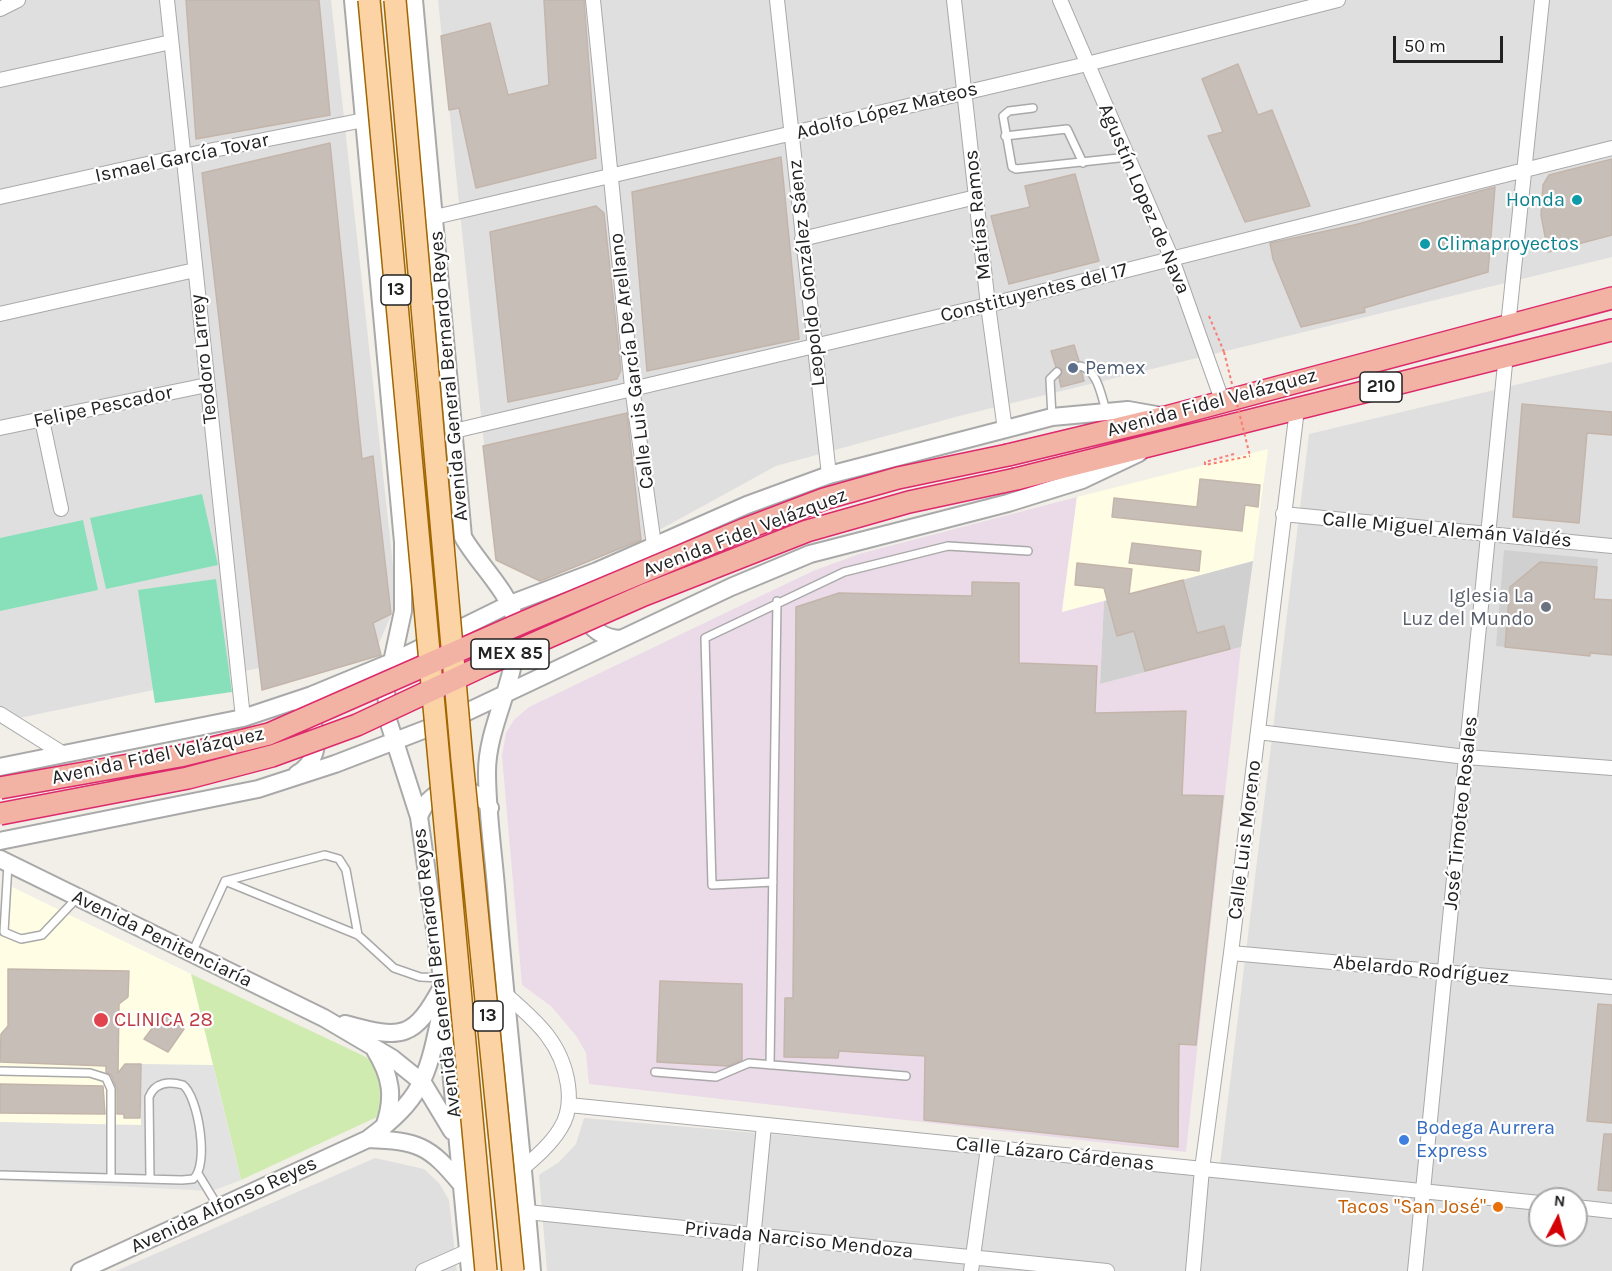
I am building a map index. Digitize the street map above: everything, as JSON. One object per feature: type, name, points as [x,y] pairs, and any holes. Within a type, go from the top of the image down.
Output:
[{"type":"highway","name":"Avenida Fidel Velázquez","points":[[0,788],[180,756],[269,734],[524,622],[804,506],[898,478],[1008,455],[1166,417],[1222,400],[1612,298]]},
{"type":"highway","name":"Avenida Fidel Velázquez","points":[[0,814],[188,778],[321,740],[644,595],[796,536],[909,502],[1150,447],[1506,354],[1612,330]]},
{"type":"main road","name":"Avenida General Bernardo Reyes","points":[[369,0],[486,1271]]},
{"type":"main road","name":"Avenida General Bernardo Reyes","points":[[395,0],[462,760],[513,1271]]},
{"type":"street","points":[[0,9],[18,0]]},
{"type":"street","name":"Teodoro Larrey","points":[[167,0],[243,718]]},
{"type":"street","name":"Avenida General Bernardo Reyes","points":[[353,0],[403,542],[403,611],[386,690],[386,702],[395,741],[419,816],[443,987],[470,1271]]},
{"type":"street","name":"Avenida General Bernardo Reyes","points":[[414,0],[463,537],[478,562],[510,604],[516,638],[504,694],[490,736],[488,754],[504,993],[532,1271]]},
{"type":"street","name":"Calle Luis García De Arellano","points":[[593,0],[632,387],[654,545]]},
{"type":"street","name":"Leopoldo González Sáenz","points":[[777,0],[829,475]]},
{"type":"street","name":"Matías Ramos","points":[[954,0],[987,305],[1005,430]]},
{"type":"street","name":"Agustín Lopez de Nava","points":[[1060,0],[1172,259],[1222,400]]},
{"type":"street","name":"Adolfo López Mateos","points":[[435,217],[1087,64],[1338,0]]},
{"type":"street","points":[[1508,326],[1542,0]]},
{"type":"street","points":[[0,80],[171,42]]},
{"type":"street","name":"Ismael García Tovar","points":[[0,197],[183,156],[364,120]]},
{"type":"street","name":"Constituyentes del 17","points":[[454,431],[632,387],[987,305],[1612,148]]},
{"type":"street","points":[[802,239],[976,197]]},
{"type":"street","points":[[0,314],[195,270]]},
{"type":"street","name":"José Timoteo Rosales","points":[[1415,1271],[1506,354]]},
{"type":"street","name":"Felipe Pescador","points":[[0,428],[207,386]]},
{"type":"street","name":"Calle Luis Moreno","points":[[1193,1271],[1202,1169],[1231,953],[1297,409]]},
{"type":"street","points":[[0,768],[62,753],[243,718],[289,702],[392,662],[510,604],[597,571],[747,505],[829,475],[1052,417],[1106,410],[1128,410],[1166,417]]},
{"type":"street","points":[[42,420],[61,509]]},
{"type":"street","points":[[0,841],[258,789],[452,719],[730,587],[810,554],[1008,503],[1082,480],[1118,465],[1150,447]]},
{"type":"street","name":"Calle Miguel Alemán Valdés","points":[[1283,514],[1488,536],[1612,546]]},
{"type":"street","points":[[403,542],[419,556],[429,559],[450,553],[463,537]]},
{"type":"street","points":[[597,571],[585,586],[582,595],[584,614],[594,630],[612,639],[621,639]]},
{"type":"street","points":[[289,702],[298,706],[311,720],[316,738],[313,756],[308,765],[294,776]]},
{"type":"street","points":[[0,714],[62,753]]},
{"type":"street","points":[[1258,732],[1466,757],[1612,768]]},
{"type":"street","points":[[419,816],[429,798],[450,789],[473,791],[483,797],[490,808]]},
{"type":"street","name":"Avenida Penitenciaría","points":[[4,861],[324,1018],[406,1068],[423,1083],[457,1140]]},
{"type":"street","name":"Abelardo Rodríguez","points":[[1231,953],[1612,987]]},
{"type":"street","name":"Avenida Penitenciaría","points":[[324,1018],[377,1032],[403,1033],[421,1020],[443,987]]},
{"type":"street","name":"Avenida Alfonso Reyes","points":[[80,1271],[368,1139],[384,1127],[411,1101],[423,1083],[443,987]]},
{"type":"street","points":[[504,993],[553,1040],[566,1071],[569,1105],[562,1127],[522,1169]]},
{"type":"street","points":[[375,1049],[386,1067],[391,1085],[390,1107],[384,1127]]},
{"type":"street","name":"Calle Lázaro Cárdenas","points":[[569,1105],[1528,1202]]},
{"type":"street","points":[[750,1271],[764,1125]]},
{"type":"street","name":"Avenida Alfonso Reyes","points":[[368,1139],[408,1142],[422,1147],[443,1162],[462,1184]]},
{"type":"street","points":[[971,1264],[988,1148]]},
{"type":"street","points":[[1588,1208],[1612,1211]]},
{"type":"street","name":"Privada Narciso Mendoza","points":[[527,1212],[755,1235],[971,1264],[1107,1271]]},
{"type":"street","points":[[423,1271],[468,1251]]},
{"type":"lane","points":[[1033,108],[1005,112],[1005,136],[1010,163],[1016,169],[1128,157]]},
{"type":"lane","points":[[1005,136],[1067,129],[1083,163]]},
{"type":"lane","points":[[1080,366],[1088,368],[1093,375],[1106,410]]},
{"type":"lane","points":[[1052,417],[1050,379],[1057,372]]},
{"type":"lane","points":[[773,882],[712,885],[705,638],[777,601],[844,572],[940,547],[1028,551]]},
{"type":"lane","points":[[770,1065],[777,601]]},
{"type":"lane","points":[[225,880],[325,855],[339,859],[346,870],[358,936]]},
{"type":"lane","points":[[4,861],[4,932],[21,939],[42,935],[77,897]]},
{"type":"lane","points":[[225,880],[358,936],[394,968],[443,987]]},
{"type":"lane","points":[[192,953],[225,880]]},
{"type":"lane","points":[[655,1072],[716,1077],[749,1063],[906,1076]]},
{"type":"lane","points":[[0,1071],[90,1073],[106,1078],[111,1089],[111,1178]]},
{"type":"lane","points":[[150,1179],[149,1097],[155,1087],[169,1082],[183,1085],[193,1099],[203,1158],[199,1174],[219,1208]]},
{"type":"lane","points":[[0,1175],[188,1179],[199,1174]]},
{"type":"path","points":[[1224,352],[1250,456],[1205,465],[1205,462],[1234,454]]},
{"type":"shaded area","points":[[0,0],[331,0],[397,602],[379,643],[0,722]]},
{"type":"shaded area","points":[[438,0],[1612,0],[1612,257],[963,415],[776,466],[641,540],[540,581],[496,560]]},
{"type":"shaded area","points":[[1612,362],[1612,1271],[547,1271],[539,1175],[559,1162],[576,1144],[584,1118],[1219,1173],[1309,434]]},
{"type":"shaded area","points":[[1268,449],[1253,561],[1062,612],[1077,497]]},
{"type":"shaded area","points":[[1077,497],[1062,611],[1104,601],[1100,684],[1241,647],[1186,1152],[589,1084],[586,1053],[577,1037],[551,1006],[522,985],[502,756],[506,733],[514,720],[529,707],[813,571],[859,554]]},
{"type":"shaded area","name":"Iglesia La Luz del Mundo","points":[[1504,550],[1598,559],[1589,656],[1496,646]]},
{"type":"shaded area","points":[[1253,561],[1241,647],[1100,684],[1104,601]]},
{"type":"shaded area","name":"CLINICA 28","points":[[6,884],[191,974],[241,1180],[0,1180],[0,932]]},
{"type":"shaded area","points":[[141,1064],[213,1065],[241,1180],[212,1191],[0,1180],[0,1122],[141,1125]]},
{"type":"shaded area","points":[[375,1158],[424,1169],[439,1183],[449,1200],[457,1271],[116,1271]]},
{"type":"green space","points":[[202,494],[218,565],[106,589],[90,518]]},
{"type":"green space","points":[[83,520],[98,590],[0,611],[0,538]]},
{"type":"green space","points":[[216,579],[232,692],[155,703],[138,590]]},
{"type":"green space","points":[[191,974],[366,1057],[377,1066],[385,1102],[377,1117],[241,1180]]},
{"type":"building","points":[[186,0],[319,0],[330,115],[196,139]]},
{"type":"building","points":[[544,0],[584,0],[596,158],[476,188],[459,108],[449,110],[441,36],[490,23],[508,95],[549,85]]},
{"type":"building","points":[[1238,64],[1258,115],[1272,110],[1310,206],[1245,222],[1208,136],[1223,132],[1202,79]]},
{"type":"building","points":[[330,143],[362,459],[373,456],[391,614],[373,623],[381,655],[262,690],[202,173]]},
{"type":"building","points":[[781,157],[799,339],[647,371],[632,192]]},
{"type":"building","name":"Honda","points":[[1612,159],[1612,235],[1548,252],[1541,215],[1543,185],[1549,175]]},
{"type":"building","points":[[1075,174],[1099,261],[1009,284],[991,216],[1030,207],[1025,186]]},
{"type":"building","points":[[1495,187],[1488,272],[1364,308],[1365,312],[1301,327],[1273,259],[1270,243],[1354,225]]},
{"type":"building","points":[[596,206],[604,213],[621,370],[617,379],[508,402],[490,232]]},
{"type":"building","points":[[1074,345],[1079,361],[1075,367],[1082,373],[1084,381],[1061,387],[1059,378],[1062,370],[1056,367],[1051,351]]},
{"type":"building","points":[[1522,404],[1612,412],[1612,435],[1587,433],[1579,523],[1513,517]]},
{"type":"building","points":[[627,413],[641,540],[540,581],[496,560],[483,446]]},
{"type":"building","points":[[1200,479],[1260,485],[1258,507],[1245,505],[1242,531],[1112,517],[1114,498],[1197,507]]},
{"type":"building","points":[[1132,543],[1201,551],[1199,571],[1129,563]]},
{"type":"building","name":"Iglesia La Luz del Mundo","points":[[1540,562],[1597,567],[1594,599],[1612,600],[1612,655],[1590,653],[1590,656],[1505,647],[1510,587]]},
{"type":"building","points":[[1077,563],[1132,569],[1129,594],[1183,580],[1197,633],[1224,626],[1230,649],[1145,671],[1134,631],[1117,636],[1104,588],[1075,585]]},
{"type":"building","points":[[972,582],[1019,583],[1019,663],[1097,666],[1095,713],[1186,711],[1182,795],[1223,796],[1196,1045],[1179,1044],[1178,1147],[924,1120],[925,1056],[839,1051],[838,1058],[784,1057],[785,998],[793,998],[796,607],[839,593],[972,596]]},
{"type":"building","points":[[8,969],[129,971],[128,997],[119,1004],[118,1073],[125,1064],[141,1064],[140,1118],[124,1118],[124,1114],[117,1114],[117,1089],[111,1075],[106,1072],[106,1066],[0,1062],[1,1034],[8,1026]]},
{"type":"building","points":[[660,981],[742,984],[742,1060],[728,1066],[657,1062]]},
{"type":"building","points":[[1598,1004],[1612,1005],[1612,1123],[1587,1121]]},
{"type":"building","points":[[163,1014],[184,1029],[168,1052],[144,1039]]},
{"type":"building","points":[[0,1084],[103,1086],[105,1114],[0,1113]]},
{"type":"building","points":[[1604,1134],[1612,1134],[1612,1191],[1598,1190]]},
{"type":"place","name":"Honda","points":[[1577,200]]},
{"type":"place","name":"Climaproyectos","points":[[1425,244]]},
{"type":"place","name":"Pemex","points":[[1073,368]]},
{"type":"place","name":"Iglesia La Luz del Mundo","points":[[1546,607]]},
{"type":"place","name":"CLINICA 28","points":[[101,1020]]},
{"type":"place","name":"Bodega Aurrera Express","points":[[1404,1140]]},
{"type":"place","name":"Tacos \"San José\"","points":[[1498,1207]]}]
